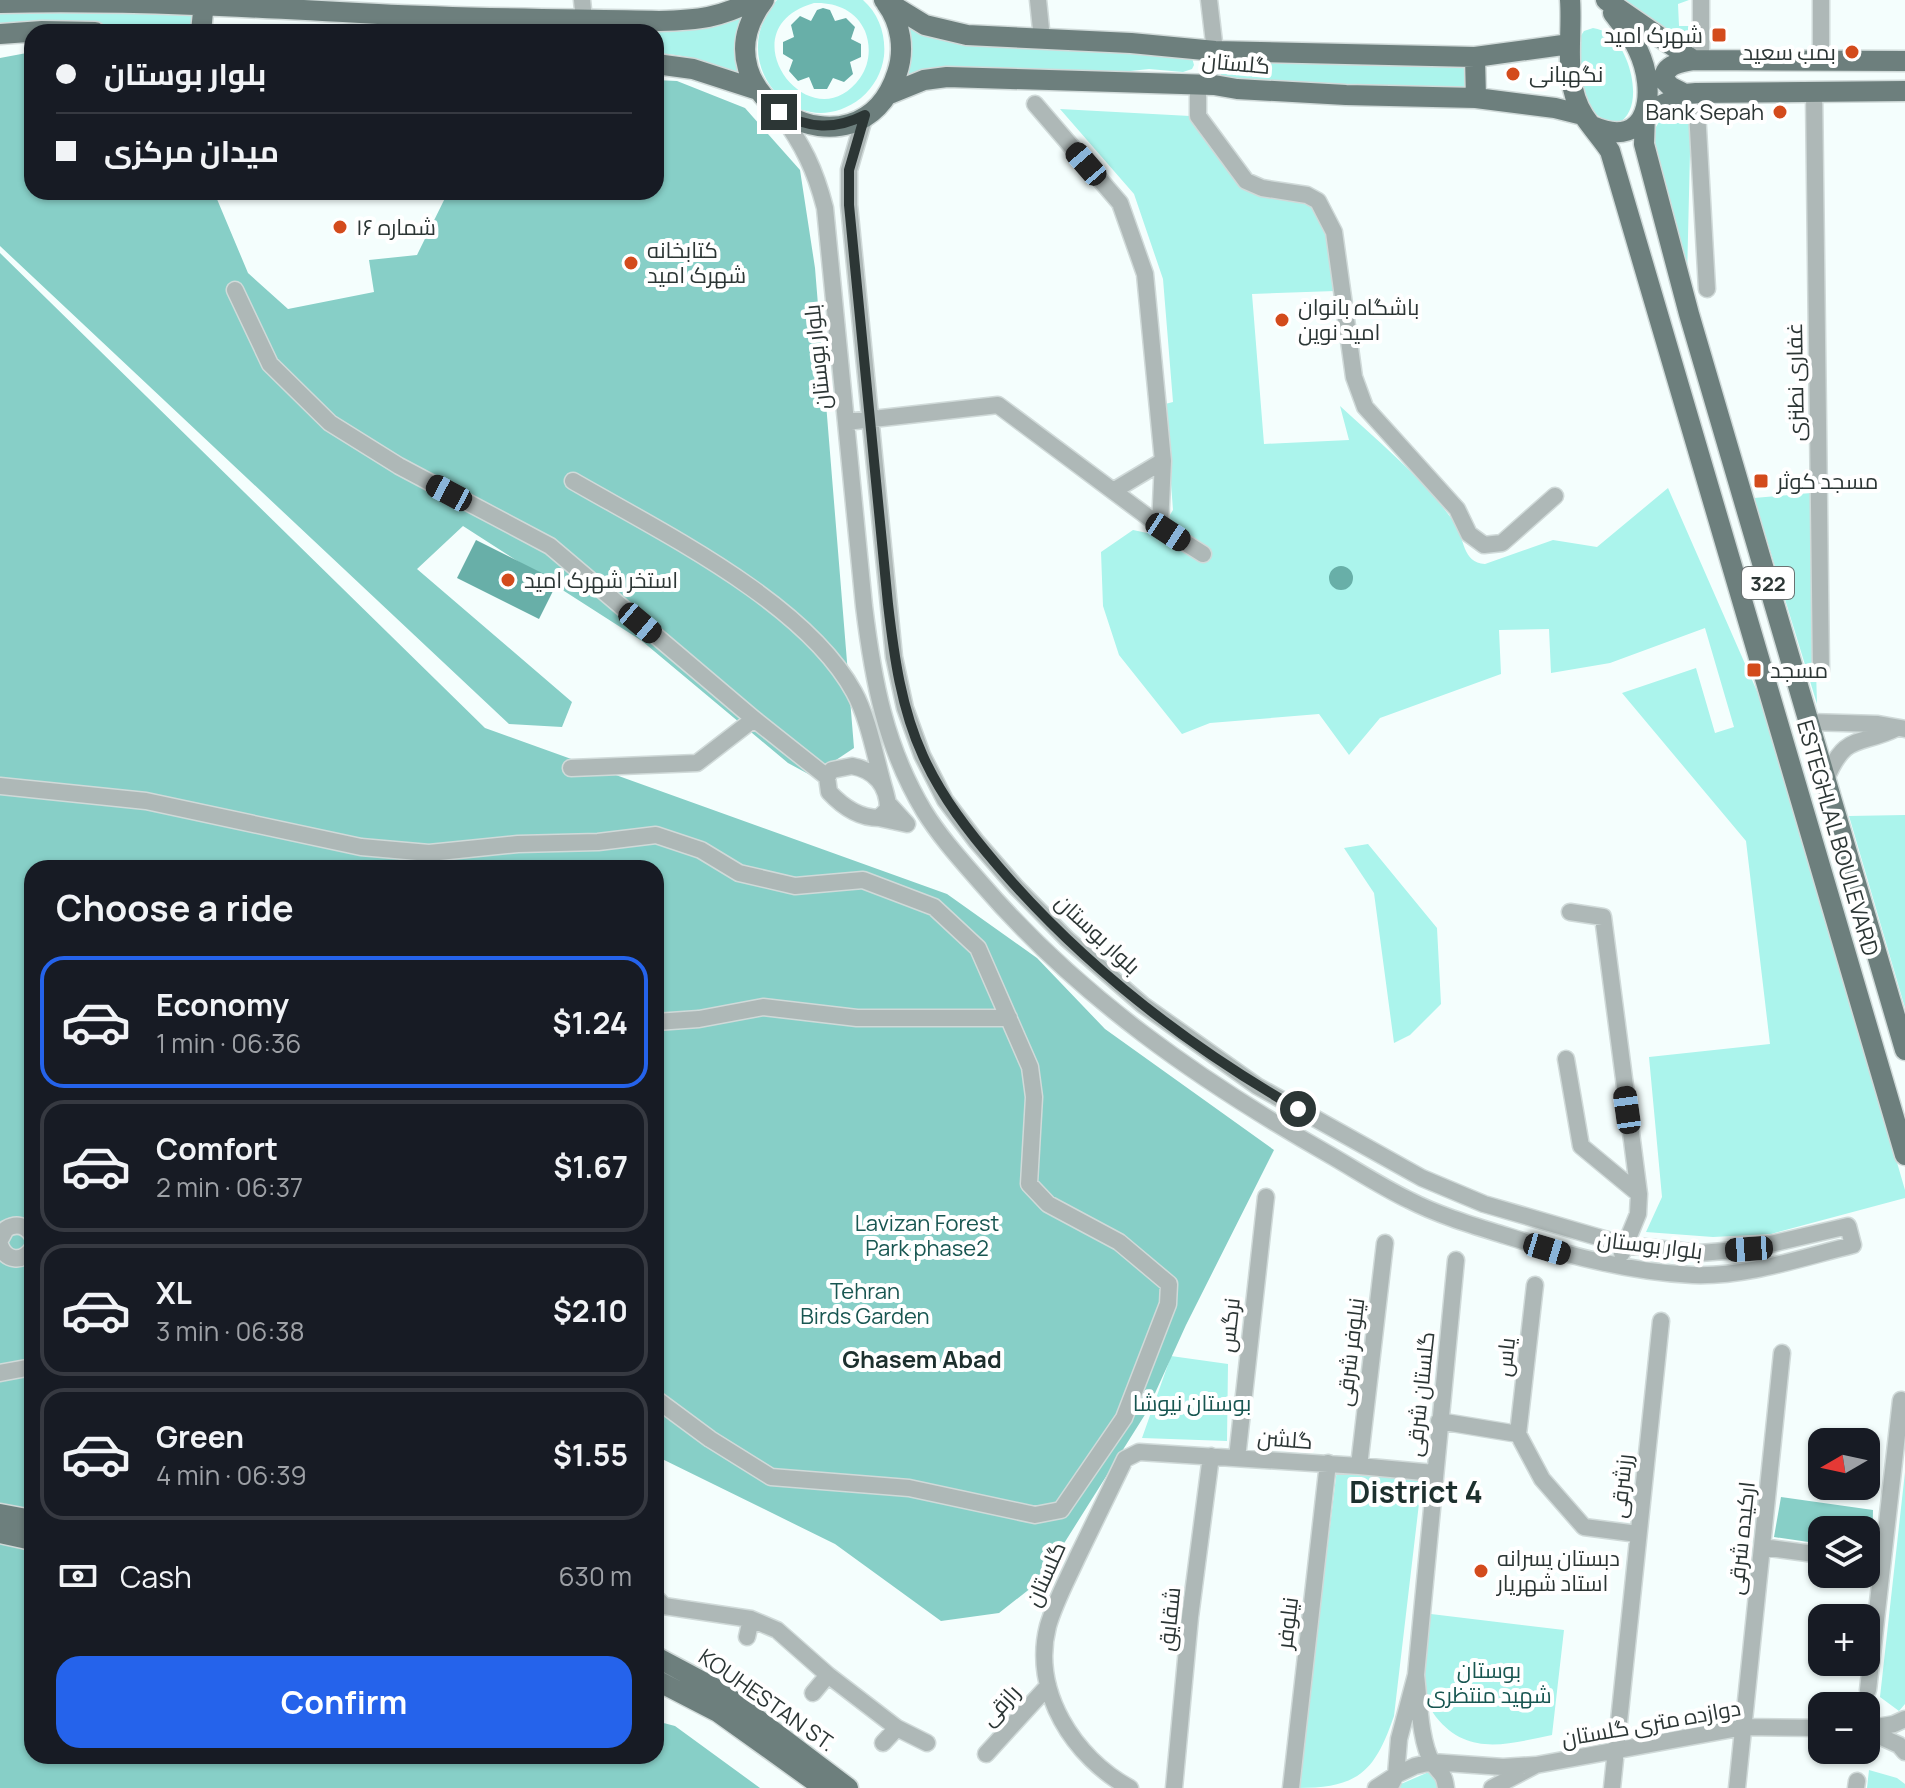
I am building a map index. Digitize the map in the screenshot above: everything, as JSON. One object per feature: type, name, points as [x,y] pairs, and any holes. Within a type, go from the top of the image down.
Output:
[{"type":"main road","points":[[0,3],[210,2],[389,15],[697,20],[722,16],[755,0]]},
{"type":"main road","points":[[764,0],[754,17],[747,46],[748,62],[758,90],[779,112],[806,125],[821,127],[837,126],[865,115],[887,95],[895,82],[901,52],[896,22],[884,0]]},
{"type":"main road","name":"گلستان","points":[[884,0],[925,25],[967,35],[1208,50],[1475,57],[1570,44]]},
{"type":"main road","name":"ESTEGHLAL BOULEVARD","points":[[1570,0],[1573,87],[1588,120],[1610,151],[1905,1155]]},
{"type":"main road","points":[[1605,0],[1697,60]]},
{"type":"main road","name":"ESTEGHLAL BOULEVARD","points":[[1605,0],[1639,51],[1647,81],[1644,144],[1689,314],[1905,1050]]},
{"type":"main road","points":[[203,24],[210,2]]},
{"type":"main road","points":[[0,34],[24,32]]},
{"type":"main road","points":[[1206,84],[1208,50]]},
{"type":"main road","points":[[1475,57],[1476,98]]},
{"type":"main road","points":[[1905,61],[1697,60],[1669,67],[1664,73],[1664,80],[1671,87],[1690,94],[1905,91]]},
{"type":"main road","points":[[664,65],[693,69],[758,90]]},
{"type":"main road","name":"گلستان","points":[[887,95],[924,80],[947,77],[1206,84],[1237,89],[1476,98],[1555,108],[1588,120],[1607,133],[1622,133],[1638,124],[1645,113]]},
{"type":"main road","points":[[1645,113],[1690,94]]},
{"type":"main road","points":[[1626,205],[1629,192],[1640,188],[1650,190],[1661,208]]},
{"type":"main road","points":[[0,1514],[24,1518]]},
{"type":"main road","points":[[0,1533],[24,1538]]},
{"type":"main road","name":"KOUHESTAN ST.","points":[[664,1661],[720,1691],[848,1788]]},
{"type":"main road","name":"KOUHESTAN ST.","points":[[664,1684],[718,1712],[824,1788]]},
{"type":"street","points":[[1038,0],[1042,39]]},
{"type":"street","points":[[1208,50],[1209,0]]},
{"type":"street","points":[[1697,60],[1701,0]]},
{"type":"street","points":[[1821,0],[1821,61]]},
{"type":"street","points":[[1206,84],[1198,116],[1246,181],[1262,188],[1307,195],[1318,201],[1327,215],[1334,232],[1354,377],[1365,407],[1457,509],[1475,541],[1493,546],[1502,543],[1555,496]]},
{"type":"street","name":"غفاری نطنزی","points":[[1814,92],[1821,671]]},
{"type":"street","points":[[1690,94],[1707,289]]},
{"type":"street","points":[[1035,104],[1120,203],[1145,274],[1163,461],[1160,526]]},
{"type":"street","name":"بلوار بوستان","points":[[779,112],[800,140],[815,171],[825,208],[871,661],[882,715],[900,765],[925,813],[999,904],[1051,957],[1128,1023],[1244,1106],[1411,1201],[1571,1256],[1618,1266],[1689,1275],[1718,1275],[1760,1269],[1853,1245],[1848,1226],[1749,1249],[1700,1253],[1625,1245],[1484,1204],[1417,1176],[1257,1086],[1155,1014],[1067,939],[1016,887],[945,800],[922,755],[905,708],[894,657],[849,205],[849,170],[865,115]]},
{"type":"street","points":[[235,290],[270,364],[330,423],[399,466],[550,546],[827,777],[829,792],[843,805],[857,814],[907,824],[945,800]]},
{"type":"street","points":[[846,422],[998,405],[1160,526],[1203,554]]},
{"type":"street","points":[[1113,491],[1163,461]]},
{"type":"street","points":[[573,481],[730,574],[794,622],[833,657],[856,695],[870,738],[888,809],[879,818]]},
{"type":"street","points":[[871,661],[894,657]]},
{"type":"street","points":[[571,768],[697,763],[754,719]]},
{"type":"street","points":[[1808,722],[1878,724],[1901,728]]},
{"type":"street","points":[[1826,779],[1844,747],[1901,728]]},
{"type":"street","points":[[860,767],[870,738]]},
{"type":"street","points":[[827,777],[839,767],[860,767],[875,776],[886,797],[907,824]]},
{"type":"street","points":[[0,786],[146,801],[361,847],[415,852],[598,842],[656,835],[701,850],[739,873],[795,886],[863,880],[934,907],[978,948],[1030,1067],[1034,1097],[1029,1184],[1048,1204],[1119,1242],[1169,1284],[1168,1304],[1124,1418],[1061,1510],[1035,1515],[909,1488],[771,1477],[710,1439],[664,1405]]},
{"type":"street","points":[[1570,912],[1603,917],[1639,1194],[1638,1214],[1618,1266]]},
{"type":"street","points":[[1128,1023],[1140,1002]]},
{"type":"street","points":[[664,1021],[699,1019],[763,1007],[857,1018],[1009,1018]]},
{"type":"street","points":[[1128,1023],[1155,1014]]},
{"type":"street","points":[[1566,1059],[1581,1146],[1639,1194]]},
{"type":"street","points":[[1411,1201],[1417,1176]]},
{"type":"street","name":"نرگس","points":[[1237,1458],[1266,1197]]},
{"type":"street","points":[[24,1228],[21,1226],[1,1240],[9,1257],[20,1259],[24,1256]]},
{"type":"street","name":"نیلوفر شرقی","points":[[1359,1466],[1385,1243]]},
{"type":"street","points":[[1718,1275],[1719,1251]]},
{"type":"street","name":"گلستان شرقی","points":[[1416,1675],[1456,1260]]},
{"type":"street","name":"یاس","points":[[1518,1434],[1535,1285]]},
{"type":"street","name":"رزشرقی","points":[[1612,1788],[1661,1321]]},
{"type":"street","name":"ارکیده شرقی","points":[[1737,1788],[1782,1353]]},
{"type":"street","points":[[0,1373],[24,1368]]},
{"type":"street","points":[[1880,1525],[1901,1400]]},
{"type":"street","points":[[1439,1421],[1518,1434],[1542,1479],[1584,1527],[1638,1534]]},
{"type":"street","name":"گلشن","points":[[1132,1453],[1328,1463],[1434,1473]]},
{"type":"street","name":"گلستان","points":[[1130,1788],[1107,1773],[1079,1747],[1056,1710],[1048,1686],[1047,1636],[1057,1601],[1125,1459],[1132,1453]]},
{"type":"street","name":"شقایق","points":[[1174,1788],[1190,1617],[1211,1456]]},
{"type":"street","name":"نیلوفر","points":[[1291,1788],[1328,1463]]},
{"type":"street","points":[[1762,1547],[1808,1553]]},
{"type":"street","points":[[1868,1690],[1873,1588]]},
{"type":"street","points":[[664,1606],[751,1619],[777,1630],[828,1675],[897,1728],[927,1743]]},
{"type":"street","points":[[747,1637],[751,1619]]},
{"type":"street","points":[[813,1693],[828,1675]]},
{"type":"street","points":[[1416,1675],[1425,1737],[1432,1762],[1445,1775],[1446,1788]]},
{"type":"street","points":[[1393,1782],[1399,1739],[1416,1675]]},
{"type":"street","name":"رازقی","points":[[986,1754],[1048,1686]]},
{"type":"street","points":[[1880,1726],[1905,1719]]},
{"type":"street","name":"دوازده متری گلستان","points":[[1536,1765],[1744,1727],[1808,1728]]},
{"type":"street","points":[[883,1743],[897,1728]]},
{"type":"street","points":[[1880,1736],[1899,1745],[1905,1752]]},
{"type":"street","points":[[1376,1788],[1393,1782],[1415,1766],[1432,1762],[1503,1767],[1536,1765]]},
{"type":"street","points":[[1492,1788],[1536,1765]]},
{"type":"green space","points":[[777,0],[863,0],[877,18],[884,40],[879,73],[861,98],[837,111],[813,112],[792,105],[774,91],[763,71],[758,48],[762,24]],"holes":[[[814,3],[844,9],[856,18],[865,31],[869,49],[868,61],[860,78],[840,95],[819,99],[800,91],[784,76],[776,56],[776,35],[788,16]]]},
{"type":"green space","points":[[1623,0],[1689,0],[1678,4],[1679,26],[1690,26],[1690,45],[1681,43]]},
{"type":"green space","points":[[749,11],[751,88],[718,66],[664,54],[664,31],[690,30],[731,20]]},
{"type":"green space","points":[[194,13],[193,24],[0,24],[0,14]]},
{"type":"green space","points":[[907,23],[1191,54],[1194,65],[1183,72],[1149,69],[1103,74],[905,78],[911,47]]},
{"type":"green space","points":[[1593,28],[1602,30],[1618,43],[1629,67],[1633,94],[1631,107],[1626,117],[1617,124],[1594,112],[1581,79],[1578,40],[1584,31]]},
{"type":"green space","points":[[24,54],[24,200],[217,200],[248,273],[288,309],[374,292],[369,260],[417,255],[444,200],[664,200],[664,80],[677,81],[745,108],[800,170],[815,268],[854,748],[812,776],[788,763],[642,641],[463,526],[417,569],[572,702],[562,727],[509,724],[0,246],[0,58]]},
{"type":"green space","points":[[1225,62],[1462,66],[1466,71],[1467,85],[1464,88],[1437,90],[1225,80],[1219,72]]},
{"type":"green space","points":[[1687,105],[1691,110],[1687,279],[1648,144],[1662,118],[1672,110]]},
{"type":"green space","points":[[1060,109],[1190,116],[1236,180],[1311,203],[1327,227],[1335,291],[1252,294],[1264,444],[1349,440],[1340,406],[1429,491],[1458,528],[1468,554],[1478,563],[1485,564],[1553,540],[1597,547],[1668,488],[1767,714],[1905,1198],[1771,1234],[1713,1237],[1646,1232],[1662,1197],[1649,1057],[1770,1044],[1746,841],[1622,693],[1696,668],[1715,733],[1734,727],[1705,628],[1610,663],[1551,673],[1549,629],[1499,630],[1501,674],[1380,718],[1349,755],[1319,714],[1210,723],[1182,734],[1119,655],[1103,606],[1101,552],[1133,530],[1157,535],[1173,510],[1165,404],[1173,402],[1163,279],[1134,194]]},
{"type":"green space","name":"Lavizan Forest Park phase2","points":[[0,253],[485,728],[947,894],[1037,958],[1105,1029],[1274,1150],[1186,1325],[1146,1413],[1041,1580],[999,1613],[941,1621],[835,1544],[664,1460],[664,860],[24,860],[24,1764],[664,1764],[664,1723],[675,1726],[760,1788],[0,1788]]},
{"type":"green space","points":[[1811,493],[1817,704],[1754,498]]},
{"type":"green space","points":[[1905,815],[1905,1008],[1849,816]]},
{"type":"green space","points":[[1368,844],[1437,928],[1441,1004],[1410,1035],[1394,1043],[1374,893],[1344,848]]},
{"type":"green space","name":"بوستان نیوشا","points":[[1171,1356],[1228,1364],[1227,1441],[1142,1438]]},
{"type":"green space","points":[[1337,1469],[1422,1478],[1394,1716],[1380,1750],[1362,1773],[1336,1784],[1298,1788]]},
{"type":"green space","points":[[1905,1472],[1905,1704],[1899,1711],[1880,1697]]},
{"type":"green space","points":[[1781,1497],[1873,1510],[1873,1516],[1808,1516],[1808,1542],[1774,1537]]},
{"type":"green space","name":"بوستان شهید منتظری","points":[[1431,1614],[1564,1630],[1552,1735],[1490,1744],[1475,1743],[1448,1730],[1433,1713],[1423,1687],[1423,1660]]},
{"type":"green space","points":[[1869,1770],[1897,1778],[1905,1784],[1905,1788],[1867,1788]]},
{"type":"green space","points":[[1431,1771],[1439,1779],[1438,1788],[1400,1788],[1401,1784]]},
{"type":"shaded area","points":[[817,10],[830,10],[835,21],[846,18],[855,27],[851,39],[861,44],[861,57],[850,62],[853,74],[844,82],[833,78],[827,89],[814,89],[809,77],[798,81],[789,71],[793,60],[783,54],[783,42],[794,37],[791,25],[800,16],[811,21]]},
{"type":"shaded area","name":"استخر شهرک امید","points":[[476,540],[558,581],[539,619],[457,578]]},
{"type":"shaded area","points":[[1341,566],[1350,569],[1353,578],[1350,587],[1341,590],[1332,587],[1329,578],[1332,569]]},
{"type":"place","name":"شهرک امید","points":[[1719,35]]},
{"type":"place","name":"بمب سعید","points":[[1852,52]]},
{"type":"place","name":"نگهبانی","points":[[1513,74]]},
{"type":"place","name":"Bank Sepah","points":[[1780,112]]},
{"type":"place","name":"شماره ۱۶","points":[[340,227]]},
{"type":"place","name":"کتابخانه شهرک امید","points":[[631,263]]},
{"type":"place","name":"باشگاه بانوان امید نوین","points":[[1282,320]]},
{"type":"place","name":"مسجد کوثر","points":[[1761,481]]},
{"type":"place","name":"استخر شهرک امید","points":[[508,580]]},
{"type":"place","name":"مسجد","points":[[1754,670]]},
{"type":"place","name":"دبستان پسرانه استاد شهريار","points":[[1481,1571]]},
{"type":"district","name":"Ghasem Abad","points":[[922,1358]]},
{"type":"district","name":"District 4","points":[[1416,1491]]},
{"type":"route","points":[[779,112],[806,125],[821,127],[837,126],[865,115],[849,170],[849,205],[894,657],[905,708],[922,755],[945,800],[1016,887],[1067,939],[1143,1005],[1257,1086],[1298,1109]]},
{"type":"park label","name":"Tehran Birds Garden","points":[[865,1304]]}]
